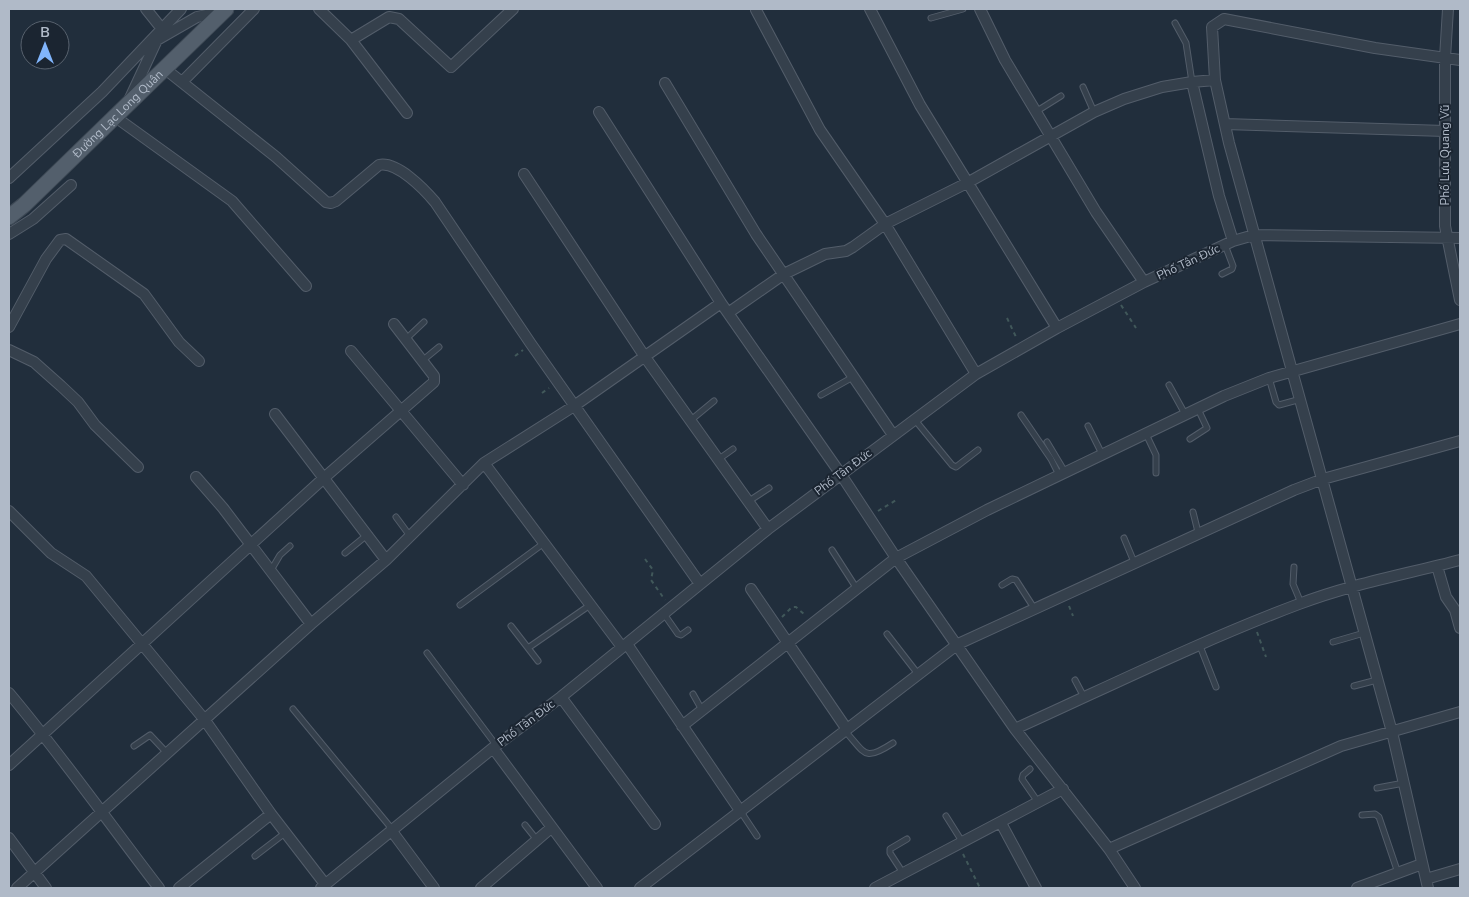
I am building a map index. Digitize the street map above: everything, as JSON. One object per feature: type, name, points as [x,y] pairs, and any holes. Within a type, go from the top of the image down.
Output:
[{"type":"main road","name":"Đường Lạc Long Quân","points":[[9,217],[24,205],[224,10]]},
{"type":"street","points":[[146,9],[162,29]]},
{"type":"street","points":[[9,178],[102,92],[155,39],[181,9]]},
{"type":"street","points":[[182,82],[254,9]]},
{"type":"street","points":[[319,9],[352,40],[407,113]]},
{"type":"street","points":[[352,40],[389,17],[394,17],[452,67],[513,9]]},
{"type":"street","points":[[870,9],[920,105],[1057,328]]},
{"type":"street","points":[[980,9],[1005,60],[1096,212],[1144,282]]},
{"type":"street","name":"Phố Lưu Quang Vũ","points":[[1448,9],[1445,131],[1446,238],[1460,300]]},
{"type":"street","points":[[128,102],[155,39],[197,17],[224,10]]},
{"type":"street","points":[[756,10],[820,130],[885,224],[976,374]]},
{"type":"street","points":[[1460,60],[1376,48],[1224,19],[1212,27],[1215,80],[1225,124],[1392,732],[1427,884],[1460,870]]},
{"type":"street","points":[[164,68],[276,156],[326,202],[336,201],[379,165],[384,164],[391,165],[422,188],[444,215],[574,406],[700,584]]},
{"type":"street","points":[[728,313],[784,274],[825,254],[853,247],[885,224],[967,183],[1094,112],[1124,99],[1162,87],[1215,80]]},
{"type":"street","points":[[1192,82],[1220,196],[1229,243]]},
{"type":"street","points":[[665,83],[756,234],[894,434]]},
{"type":"street","points":[[599,112],[721,303],[840,473],[896,558],[958,644],[1015,729],[1110,849],[1135,888]]},
{"type":"street","points":[[114,116],[232,201],[306,286]]},
{"type":"street","points":[[1225,124],[1445,131]]},
{"type":"street","points":[[524,174],[645,357],[768,529]]},
{"type":"street","points":[[9,234],[33,218],[71,185]]},
{"type":"street","name":"Phố Tân Đức","points":[[323,887],[494,746],[561,697],[768,529],[840,473],[976,374],[1144,282],[1229,243],[1254,235],[1460,238]]},
{"type":"street","points":[[9,327],[46,259],[60,240],[66,239],[144,294],[179,342],[199,361]]},
{"type":"street","points":[[17,888],[204,719],[386,560],[484,463],[574,406],[721,303]]},
{"type":"street","points":[[9,766],[325,477],[434,382],[434,376],[394,324]]},
{"type":"street","points":[[682,726],[896,558],[1102,454],[1269,378],[1460,324]]},
{"type":"street","points":[[9,350],[34,362],[61,386],[78,402],[95,425],[138,467]]},
{"type":"street","points":[[351,351],[463,485]]},
{"type":"street","points":[[275,414],[325,477],[386,560]]},
{"type":"street","points":[[640,888],[958,644],[1198,532],[1323,479],[1460,441]]},
{"type":"street","points":[[484,463],[590,604],[625,645],[741,812]]},
{"type":"street","points":[[196,477],[223,508],[270,573],[311,624]]},
{"type":"street","points":[[9,511],[51,553],[86,576],[204,719],[323,887]]},
{"type":"street","points":[[1015,729],[1301,603],[1352,587],[1460,560]]},
{"type":"street","points":[[1437,566],[1446,597],[1455,610],[1460,628]]},
{"type":"street","points":[[751,589],[845,729]]},
{"type":"street","points":[[9,693],[44,734],[101,814],[159,888]]},
{"type":"street","points":[[561,697],[655,824]]},
{"type":"street","points":[[1110,849],[1341,746],[1460,712]]},
{"type":"street","points":[[494,746],[551,828],[597,888]]},
{"type":"street","points":[[876,888],[1063,789]]},
{"type":"street","points":[[179,888],[271,814]]},
{"type":"street","points":[[1001,823],[1036,888]]},
{"type":"street","points":[[481,888],[551,828]]},
{"type":"street","points":[[392,830],[434,888]]},
{"type":"street","points":[[9,838],[46,888]]},
{"type":"street","points":[[1358,888],[1422,864]]},
{"type":"lane","points":[[931,18],[962,9]]},
{"type":"lane","points":[[1175,23],[1186,43],[1192,82]]},
{"type":"lane","points":[[1083,87],[1094,112]]},
{"type":"lane","points":[[1037,111],[1061,96]]},
{"type":"lane","points":[[1222,274],[1232,270],[1233,266],[1229,243]]},
{"type":"lane","points":[[405,339],[424,322]]},
{"type":"lane","points":[[422,361],[439,347]]},
{"type":"lane","points":[[821,395],[853,377]]},
{"type":"lane","points":[[1269,378],[1276,402],[1279,405],[1302,399]]},
{"type":"lane","points":[[1170,385],[1185,415]]},
{"type":"lane","points":[[691,420],[714,401]]},
{"type":"lane","points":[[1190,439],[1207,428],[1198,409]]},
{"type":"lane","points":[[1021,415],[1062,474]]},
{"type":"lane","points":[[914,419],[952,465],[956,466],[978,450]]},
{"type":"lane","points":[[1088,426],[1102,454]]},
{"type":"lane","points":[[1146,434],[1156,455],[1156,473]]},
{"type":"lane","points":[[1047,442],[1062,474]]},
{"type":"lane","points":[[719,459],[733,450]]},
{"type":"lane","points":[[749,501],[769,488]]},
{"type":"lane","points":[[1193,512],[1198,532]]},
{"type":"lane","points":[[396,517],[410,536]]},
{"type":"lane","points":[[345,553],[368,534]]},
{"type":"lane","points":[[1124,538],[1134,562]]},
{"type":"lane","points":[[460,606],[544,543]]},
{"type":"lane","points":[[270,573],[280,555],[290,546]]},
{"type":"lane","points":[[832,550],[857,589]]},
{"type":"lane","points":[[1294,567],[1293,584],[1301,603]]},
{"type":"lane","points":[[1002,584],[1012,579],[1016,580],[1034,608]]},
{"type":"lane","points":[[528,648],[590,604]]},
{"type":"lane","points":[[667,611],[678,634],[688,630]]},
{"type":"lane","points":[[511,626],[538,661]]},
{"type":"lane","points":[[1333,642],[1364,632]]},
{"type":"lane","points":[[887,634],[918,674]]},
{"type":"lane","points":[[1200,646],[1216,687]]},
{"type":"lane","points":[[427,653],[494,746]]},
{"type":"lane","points":[[1075,680],[1084,698]]},
{"type":"lane","points":[[1354,686],[1377,680]]},
{"type":"lane","points":[[692,694],[702,711]]},
{"type":"lane","points":[[293,708],[392,830]]},
{"type":"lane","points":[[845,729],[869,754],[875,755],[893,743]]},
{"type":"lane","points":[[134,746],[150,735],[167,753]]},
{"type":"lane","points":[[1030,768],[1023,775],[1022,779],[1038,803]]},
{"type":"lane","points":[[1377,788],[1404,783]]},
{"type":"lane","points":[[741,812],[756,836]]},
{"type":"lane","points":[[1362,815],[1376,814],[1379,818],[1398,873]]},
{"type":"lane","points":[[946,816],[961,844]]},
{"type":"lane","points":[[525,825],[537,841]]},
{"type":"lane","points":[[255,856],[285,833]]},
{"type":"lane","points":[[904,874],[890,853],[890,849],[907,839]]},
{"type":"path","points":[[1116,297],[1136,328]]},
{"type":"path","points":[[1007,318],[1022,348]]},
{"type":"path","points":[[869,516],[898,499]]},
{"type":"path","points":[[645,559],[653,570],[651,580],[667,611]]},
{"type":"path","points":[[775,624],[792,608],[796,607],[806,616],[811,612]]},
{"type":"path","points":[[1254,623],[1266,657]]},
{"type":"path","points":[[961,844],[980,888]]}]
